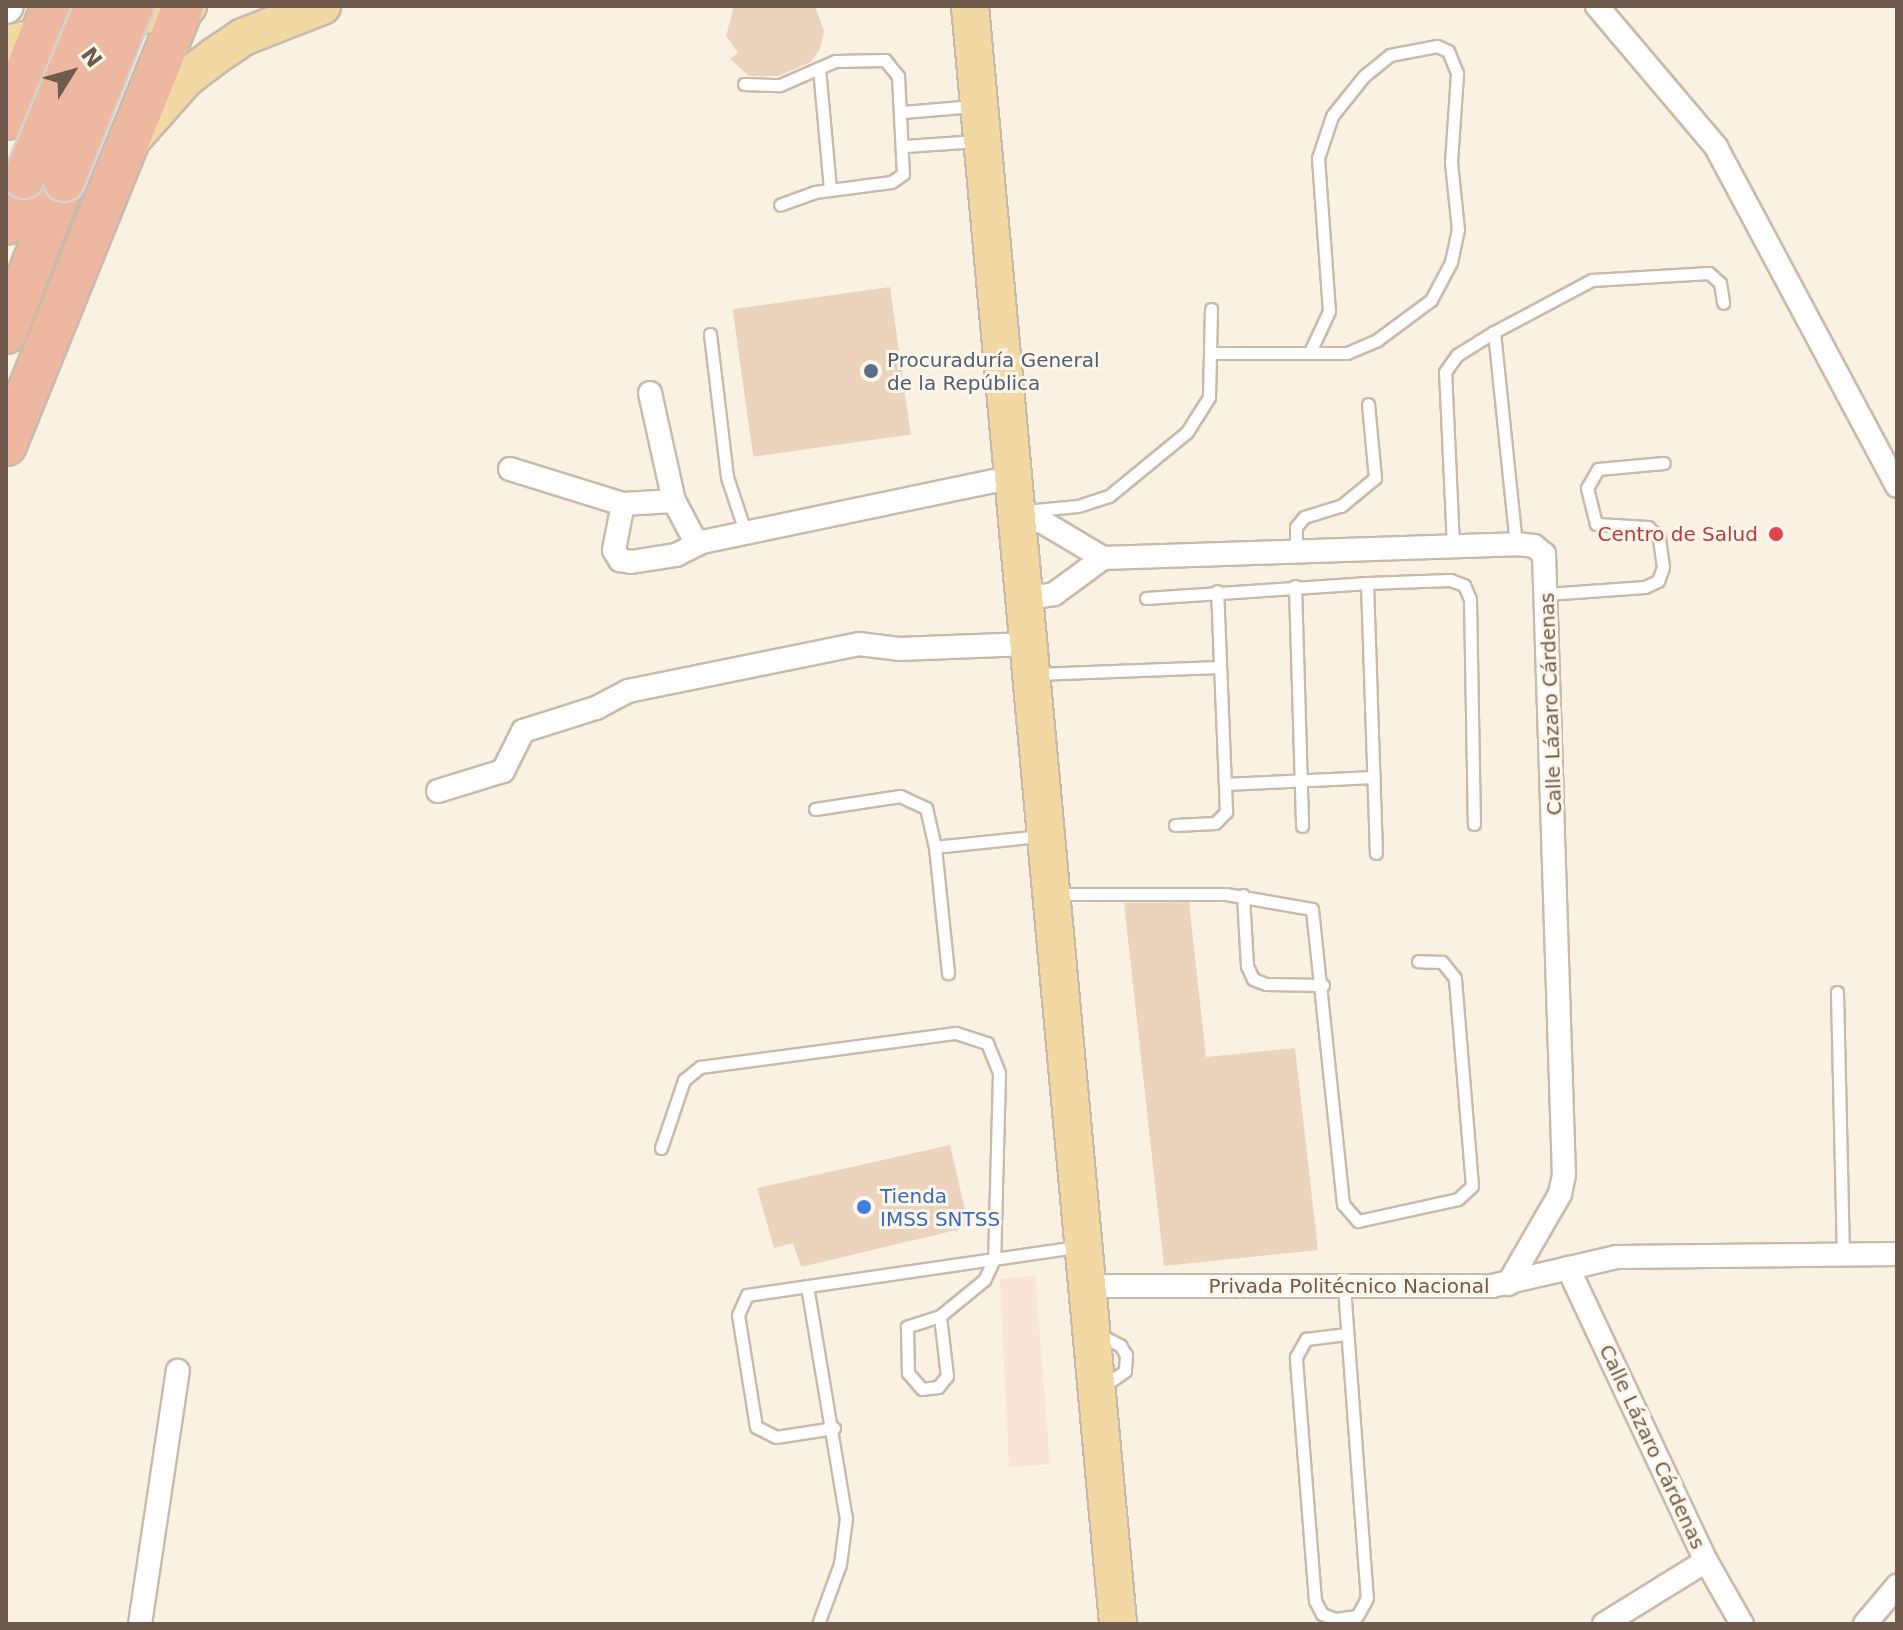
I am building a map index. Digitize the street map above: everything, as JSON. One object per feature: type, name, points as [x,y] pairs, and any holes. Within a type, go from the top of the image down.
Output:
[{"type":"highway","points":[[6,224],[95,6]]},
{"type":"highway","points":[[6,333],[133,6]]},
{"type":"highway","points":[[6,445],[184,6]]},
{"type":"highway","points":[[7,116],[32,29]]},
{"type":"highway","points":[[7,116],[39,108],[73,113],[127,145]]},
{"type":"main road","points":[[32,29],[184,6]]},
{"type":"main road","points":[[127,145],[186,78],[215,56],[243,37],[322,6]]},
{"type":"main road","points":[[970,6],[982,105],[1023,599],[1118,1624]]},
{"type":"street","points":[[1597,6],[1716,147],[1897,486]]},
{"type":"street","points":[[650,393],[674,501],[697,544]]},
{"type":"street","points":[[510,469],[623,504],[674,501]]},
{"type":"street","points":[[623,504],[614,543],[620,560],[676,555],[697,544],[746,536],[1015,502],[1103,558],[1516,544]]},
{"type":"street","name":"Calle Lázaro Cárdenas","points":[[1508,1284],[1560,1194],[1564,1175],[1544,554],[1534,546],[1516,544]]},
{"type":"street","points":[[1023,599],[1065,589],[1103,558]]},
{"type":"street","points":[[438,791],[503,771],[523,731],[596,708],[628,691],[859,644],[1029,659]]},
{"type":"street","name":"Privada Politécnico Nacional","points":[[1085,1286],[1508,1284],[1617,1257],[1897,1254]]},
{"type":"street","name":"Calle Lázaro Cárdenas","points":[[1568,1268],[1706,1561],[1742,1624]]},
{"type":"street","points":[[140,1624],[178,1371]]},
{"type":"street","points":[[1604,1624],[1706,1561]]},
{"type":"street","points":[[1865,1624],[1897,1586]]},
{"type":"lane","points":[[1213,353],[1347,353],[1377,340],[1431,300],[1451,262],[1458,230],[1451,162],[1457,73],[1448,51],[1437,46],[1390,55],[1364,76],[1332,116],[1318,158],[1329,311],[1310,352]]},
{"type":"lane","points":[[744,84],[780,85],[835,61],[885,60],[896,69],[903,112],[906,168],[898,179],[830,189],[780,205]]},
{"type":"lane","points":[[819,68],[830,189]]},
{"type":"lane","points":[[903,112],[982,105]]},
{"type":"lane","points":[[905,146],[985,140]]},
{"type":"lane","points":[[1453,546],[1445,372],[1457,355],[1592,280],[1709,273],[1720,283],[1723,303]]},
{"type":"lane","points":[[1015,502],[1078,506],[1109,496],[1198,420],[1209,397],[1213,353],[1211,309]]},
{"type":"lane","points":[[1494,332],[1516,544]]},
{"type":"lane","points":[[710,334],[727,477],[746,536]]},
{"type":"lane","points":[[1296,550],[1296,527],[1304,517],[1341,506],[1375,478],[1368,404]]},
{"type":"lane","points":[[1547,594],[1645,587],[1658,581],[1659,537],[1648,527],[1596,524],[1587,488],[1598,469],[1664,463]]},
{"type":"lane","points":[[1146,598],[1295,586],[1450,580],[1468,591],[1474,824]]},
{"type":"lane","points":[[1367,583],[1376,853]]},
{"type":"lane","points":[[1295,586],[1302,826]]},
{"type":"lane","points":[[1175,825],[1208,825],[1221,818],[1225,784],[1217,591]]},
{"type":"lane","points":[[1029,659],[1220,667]]},
{"type":"lane","points":[[1225,784],[1374,777]]},
{"type":"lane","points":[[815,809],[910,797],[926,808],[935,847],[948,973]]},
{"type":"lane","points":[[935,847],[1045,836]]},
{"type":"lane","points":[[1051,894],[1243,895],[1312,909],[1323,985],[1345,1212],[1366,1221],[1464,1197],[1472,1179],[1455,978],[1442,962],[1418,961]]},
{"type":"lane","points":[[1243,895],[1247,966],[1253,979],[1266,984],[1323,985]]},
{"type":"lane","points":[[1837,992],[1843,1254]]},
{"type":"lane","points":[[661,1148],[679,1090],[700,1067],[972,1035],[987,1043],[999,1073],[994,1259],[984,1280],[940,1316],[913,1321],[904,1333],[908,1373],[922,1389],[938,1387],[947,1376],[940,1316]]},
{"type":"lane","points":[[834,1428],[768,1436],[754,1420],[739,1307],[754,1293],[1082,1247]]},
{"type":"lane","points":[[807,1286],[834,1428],[845,1542],[818,1624]]},
{"type":"lane","points":[[1344,1287],[1367,1598],[1357,1616],[1335,1619],[1322,1614],[1315,1601],[1296,1357],[1306,1339],[1347,1334]]},
{"type":"shaded area","points":[[1035,1275],[1050,1464],[1009,1467],[1000,1279]]},
{"type":"building","points":[[734,6],[815,6],[824,31],[820,49],[811,62],[778,76],[749,76],[730,59],[738,53],[726,36]]},
{"type":"building","name":"Procuraduría General de la República","points":[[890,287],[911,435],[753,457],[733,309]]},
{"type":"building","points":[[1189,902],[1206,1057],[1295,1048],[1318,1250],[1164,1266],[1124,903]]},
{"type":"building","name":"Tienda IMSS SNTSS","points":[[950,1145],[969,1227],[801,1267],[793,1243],[774,1248],[757,1188]]},
{"type":"place","name":"Procuraduría General de la República","points":[[871,371]]},
{"type":"place","name":"Centro de Salud","points":[[1776,534]]},
{"type":"place","name":"Tienda IMSS SNTSS","points":[[864,1207]]}]
